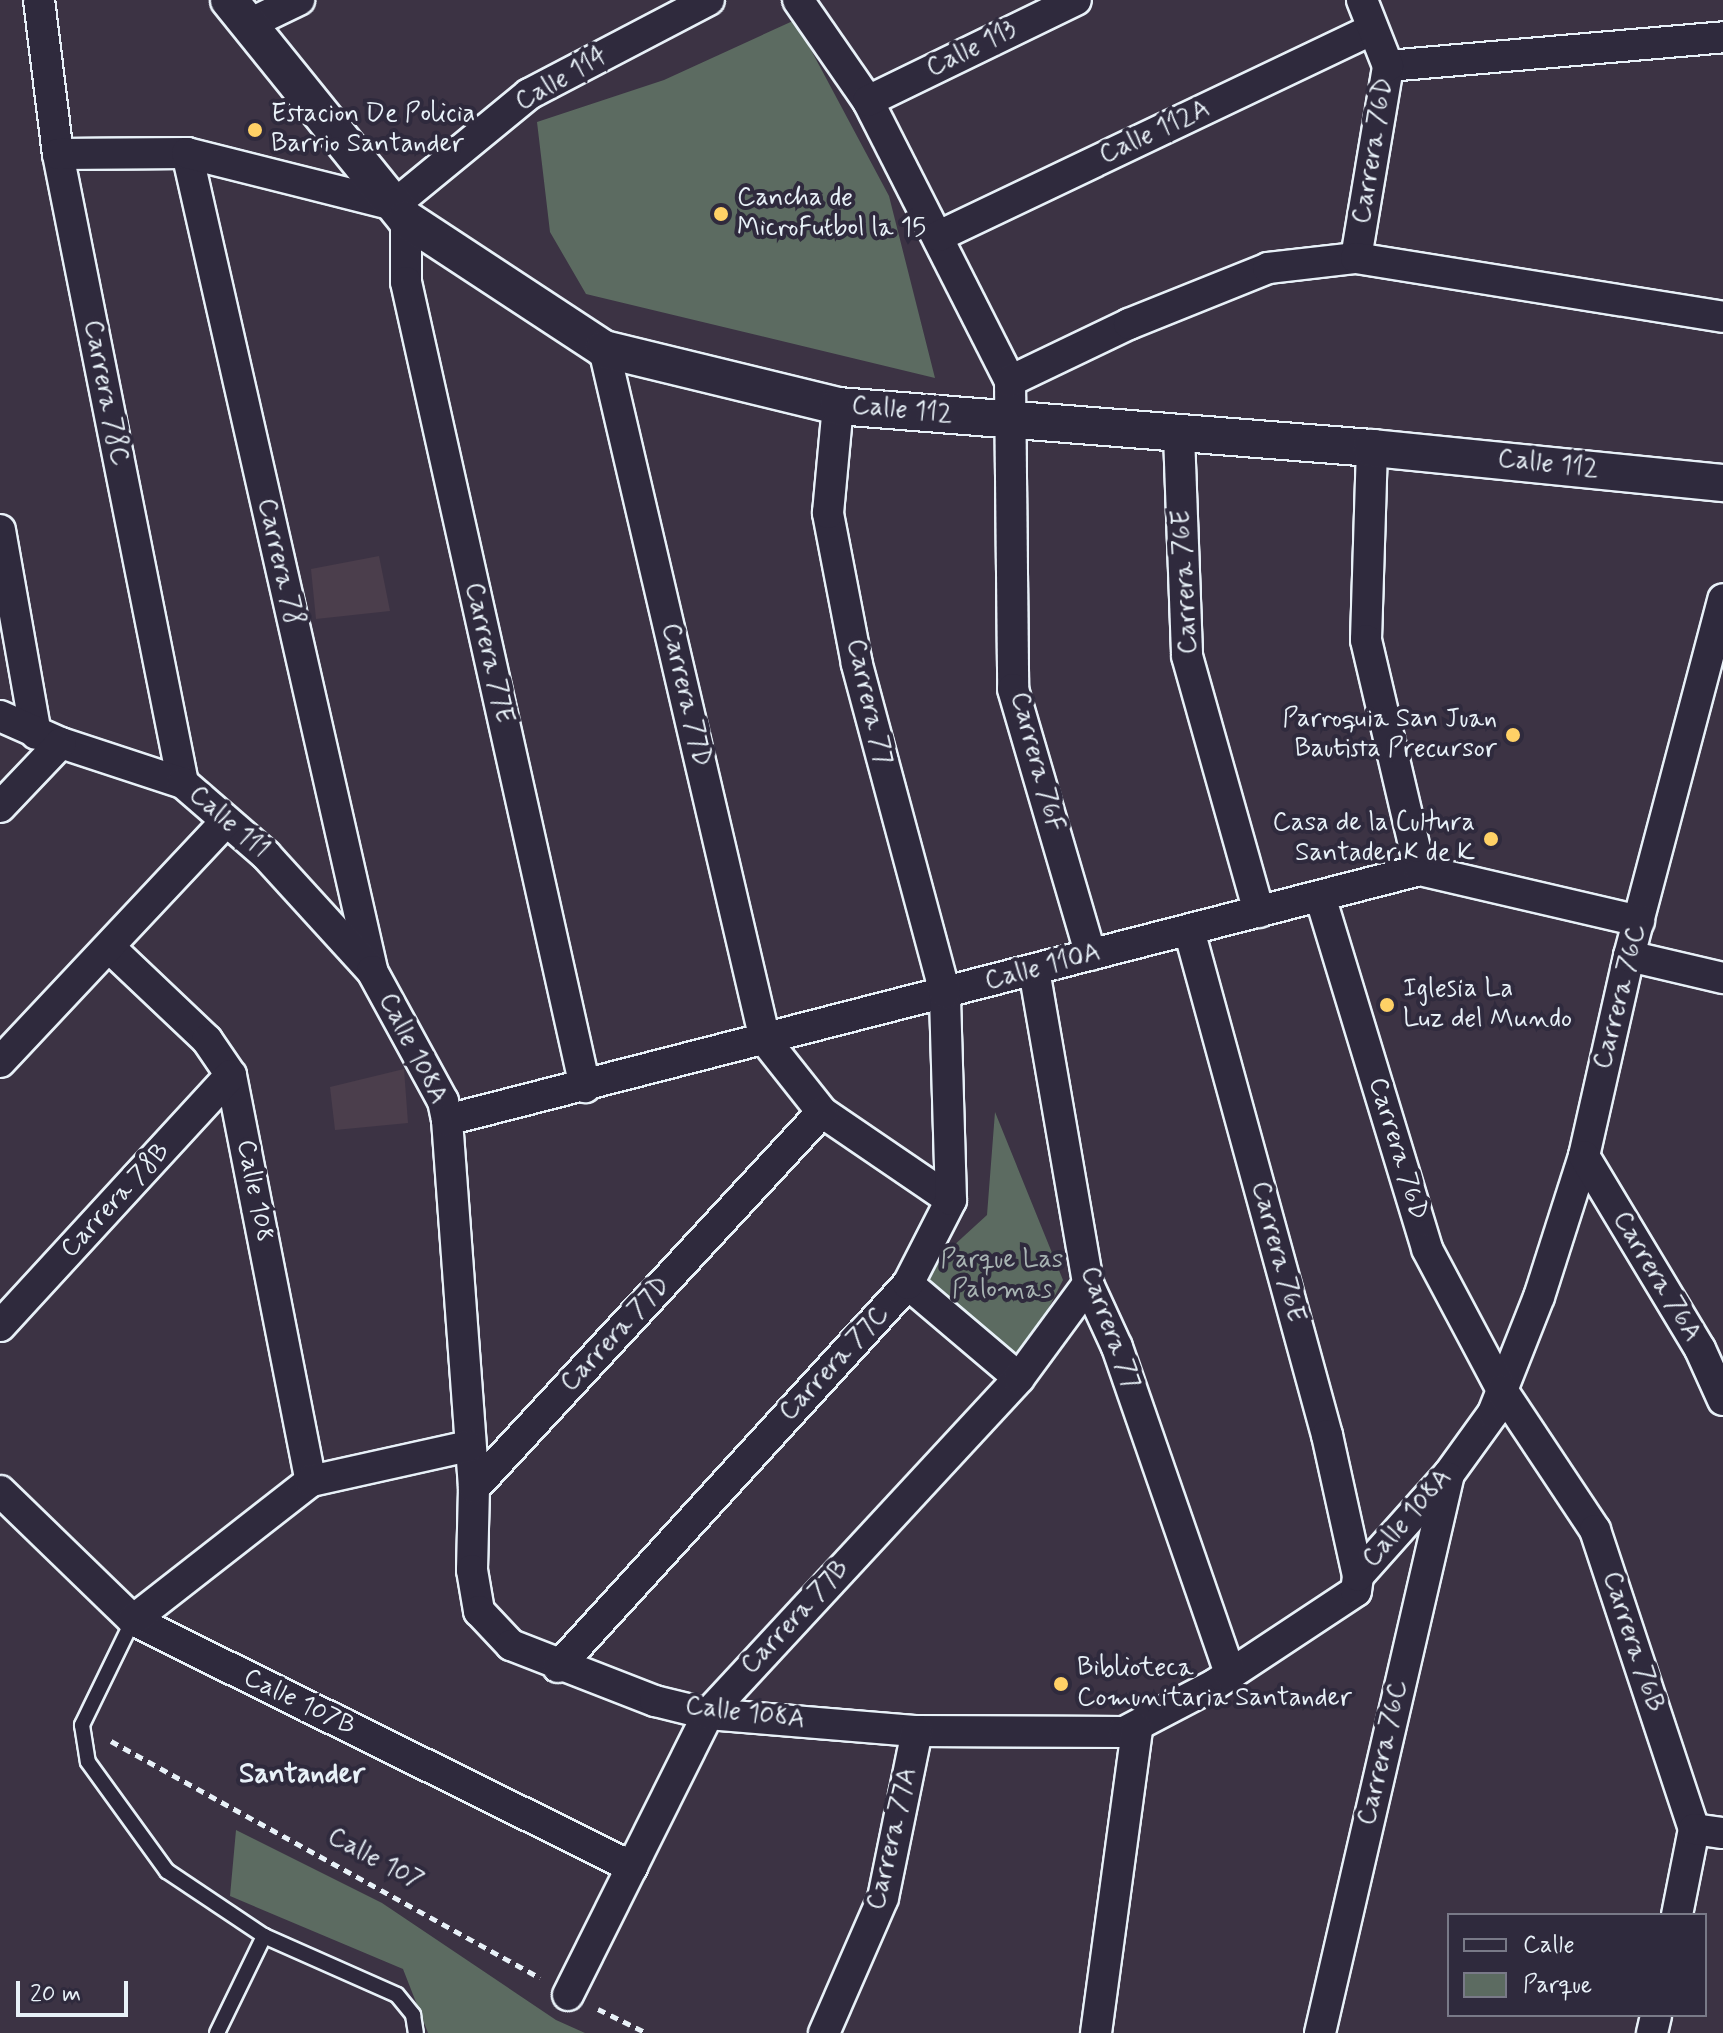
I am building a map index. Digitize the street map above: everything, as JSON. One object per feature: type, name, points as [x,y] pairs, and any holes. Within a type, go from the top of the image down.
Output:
[{"type":"street","name":"Carrera 78C","points":[[39,0],[58,154],[183,783]]},
{"type":"street","points":[[238,12],[299,0]]},
{"type":"street","name":"Calle 114","points":[[400,212],[529,94],[709,0]]},
{"type":"street","points":[[798,0],[868,101],[897,164],[939,236],[1010,381],[1009,421]]},
{"type":"street","name":"Calle 113","points":[[868,101],[1076,0]]},
{"type":"street","name":"Carrera 76D","points":[[1356,258],[1388,66],[1371,30],[1362,0]]},
{"type":"street","name":"Calle 112","points":[[238,12],[400,212],[604,349],[838,406],[1372,448],[1723,483]]},
{"type":"street","name":"Calle 112A","points":[[939,236],[1371,30]]},
{"type":"street","points":[[1388,66],[1723,37]]},
{"type":"street","points":[[58,154],[187,153],[400,212]]},
{"type":"street","name":"Carrera 78","points":[[187,153],[372,971]]},
{"type":"street","name":"Carrera 77E","points":[[400,212],[406,282],[585,1087]]},
{"type":"street","points":[[1010,381],[1129,324],[1268,268],[1356,258],[1723,317]]},
{"type":"street","name":"Carrera 77D","points":[[604,349],[765,1040]]},
{"type":"street","name":"Carrera 77","points":[[838,406],[828,513],[857,664],[945,993]]},
{"type":"street","name":"Carrera 76F","points":[[1009,421],[1013,689],[1091,955]]},
{"type":"street","name":"Carrera 76E","points":[[1179,435],[1187,656],[1259,912]]},
{"type":"street","points":[[1372,448],[1366,640],[1420,870]]},
{"type":"street","points":[[0,807],[48,738],[2,545]]},
{"type":"street","name":"Carrera 76C","points":[[1502,1390],[1539,1297],[1584,1156],[1629,956],[1723,599]]},
{"type":"street","name":"Calle 111","points":[[0,716],[48,738],[183,783],[266,855],[372,971]]},
{"type":"street","points":[[0,1062],[226,821]]},
{"type":"street","name":"Calle 110A","points":[[447,1120],[1420,870],[1639,921]]},
{"type":"street","name":"Carrera 76D","points":[[1320,896],[1427,1249],[1502,1390]]},
{"type":"street","name":"Carrera 76E","points":[[1189,930],[1327,1435],[1358,1576]]},
{"type":"street","name":"Calle 108","points":[[109,947],[207,1040],[231,1075],[311,1481]]},
{"type":"street","points":[[1629,956],[1723,978]]},
{"type":"street","name":"Carrera 77","points":[[1034,970],[1088,1284],[1117,1347],[1230,1674]]},
{"type":"street","name":"Calle 108A","points":[[372,971],[443,1101],[447,1120],[474,1488],[472,1570],[479,1611],[511,1645],[558,1667],[708,1714],[917,1731],[1137,1729],[1230,1674],[1356,1591],[1358,1576],[1449,1474],[1493,1413],[1502,1390]]},
{"type":"street","name":"Carrera 77C","points":[[558,1667],[908,1284],[951,1200],[945,993]]},
{"type":"street","points":[[765,1040],[822,1112],[951,1200]]},
{"type":"street","name":"Carrera 78B","points":[[0,1326],[231,1075]]},
{"type":"street","name":"Carrera 77D","points":[[474,1488],[822,1112]]},
{"type":"street","name":"Carrera 76A","points":[[1584,1156],[1712,1345],[1723,1400]]},
{"type":"street","points":[[908,1284],[1019,1378]]},
{"type":"street","name":"Carrera 77B","points":[[568,1995],[708,1714],[1019,1378],[1088,1284]]},
{"type":"street","name":"Carrera 76B","points":[[1502,1390],[1595,1530],[1709,1831],[1678,1913]]},
{"type":"street","points":[[133,1620],[311,1481],[469,1446]]},
{"type":"street","name":"Carrera 76C","points":[[1320,2033],[1449,1474]]},
{"type":"street","name":"Calle 107B","points":[[0,1491],[133,1620],[632,1867]]},
{"type":"street","points":[[1096,2033],[1137,1729]]},
{"type":"street","name":"Carrera 77A","points":[[824,2033],[883,1898],[917,1731]]},
{"type":"lane","points":[[133,1620],[82,1725],[88,1762],[167,1871],[264,1936],[397,1995],[413,2015],[416,2033]]},
{"type":"lane","points":[[217,2033],[264,1936]]},
{"type":"path","name":"Calle 107","points":[[82,1725],[441,1919],[568,1995],[647,2033]]},
{"type":"shaded area","points":[[379,556],[390,611],[316,619],[311,569]]},
{"type":"shaded area","points":[[404,1069],[408,1123],[335,1130],[330,1087]]},
{"type":"green space","name":"Cancha de MicroFutbol la 15","points":[[795,20],[889,196],[935,378],[586,294],[550,232],[537,122],[664,80]]},
{"type":"green space","name":"Parque Las Palomas","points":[[995,1112],[1063,1280],[1022,1360],[916,1280],[987,1215]]},
{"type":"green space","points":[[236,1830],[382,1903],[556,2020],[585,2033],[428,2033],[403,1969],[230,1896]]},
{"type":"place","name":"Estacion De Policia Barrio Santander","points":[[255,130]]},
{"type":"place","name":"Cancha de MicroFutbol la 15","points":[[721,214]]},
{"type":"place","name":"Parroquia San Juan Bautista Precursor","points":[[1513,735]]},
{"type":"place","name":"Casa de la Cultura Santader K de K","points":[[1491,839]]},
{"type":"place","name":"Iglesia La Luz del Mundo","points":[[1387,1005]]},
{"type":"place","name":"Biblioteca Comunitaria Santander","points":[[1061,1684]]},
{"type":"district","name":"Santander","points":[[302,1775]]}]
